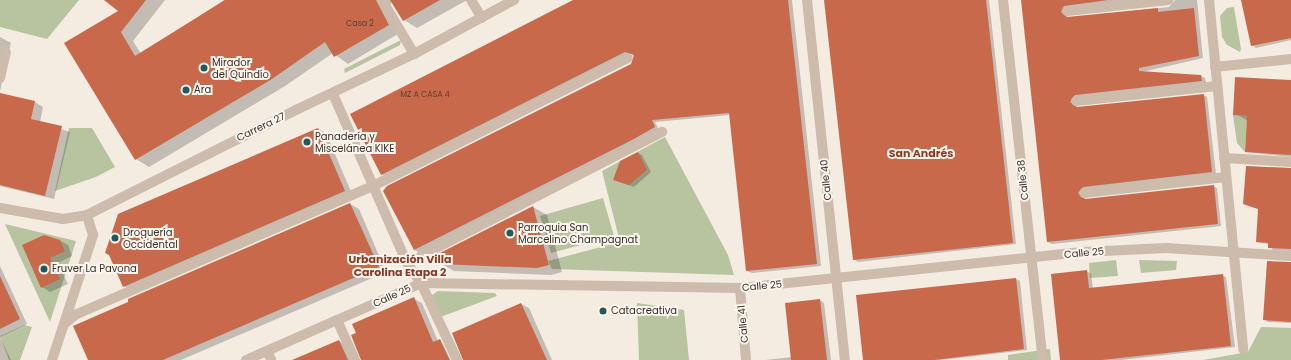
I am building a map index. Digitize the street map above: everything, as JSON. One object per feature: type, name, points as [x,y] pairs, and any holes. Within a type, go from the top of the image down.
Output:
[{"type":"street","points":[[382,0],[414,54]]},
{"type":"street","points":[[471,0],[482,18]]},
{"type":"street","name":"Carrera 27","points":[[0,208],[63,218],[87,215],[284,116],[333,94],[414,54],[514,0]]},
{"type":"street","name":"Calle 40","points":[[807,0],[837,279],[844,360]]},
{"type":"street","name":"Calle 38","points":[[1003,0],[1043,360]]},
{"type":"street","points":[[1067,11],[1168,0]]},
{"type":"street","points":[[1209,0],[1243,349]]},
{"type":"street","points":[[0,78],[6,53]]},
{"type":"street","points":[[64,324],[77,314],[373,186],[628,58]]},
{"type":"street","points":[[1215,66],[1291,58]]},
{"type":"street","points":[[1076,101],[1217,86]]},
{"type":"street","points":[[333,94],[407,262],[421,283],[457,360]]},
{"type":"street","points":[[407,262],[662,132]]},
{"type":"street","points":[[1224,158],[1291,162]]},
{"type":"street","points":[[1084,193],[1226,176]]},
{"type":"street","points":[[52,360],[93,235],[87,215]]},
{"type":"street","name":"Calle 25","points":[[246,360],[269,356],[337,320],[421,283],[621,284],[740,288],[1032,259],[1084,252],[1166,248],[1291,256]]},
{"type":"street","name":"Calle 41","points":[[740,288],[746,360]]},
{"type":"street","points":[[337,320],[355,360]]},
{"type":"green space","points":[[0,0],[79,0],[47,39],[0,27]]},
{"type":"green space","points":[[1234,7],[1241,49],[1240,52],[1227,45],[1222,37],[1220,16],[1227,8]]},
{"type":"green space","points":[[401,40],[400,45],[345,73],[344,69]]},
{"type":"green space","points":[[1233,115],[1247,116],[1245,152],[1237,143]]},
{"type":"green space","points":[[69,128],[92,128],[115,167],[96,177],[55,191]]},
{"type":"green space","points":[[665,137],[728,255],[734,275],[552,269],[548,261],[620,242],[602,171]]},
{"type":"green space","points":[[603,198],[614,236],[551,253],[540,216]]},
{"type":"green space","points":[[5,224],[76,241],[50,322]]},
{"type":"green space","points":[[1116,260],[1118,276],[1090,278],[1089,263]]},
{"type":"green space","points":[[1139,260],[1177,261],[1176,270],[1141,273]]},
{"type":"green space","points":[[438,291],[495,293],[497,296],[435,319],[429,297]]},
{"type":"green space","points":[[637,303],[684,310],[689,360],[639,360]]},
{"type":"green space","points":[[24,325],[32,327],[20,360],[9,360],[0,336]]},
{"type":"green space","points":[[1261,327],[1291,328],[1291,360],[1203,360],[1248,352]]},
{"type":"green space","points":[[1050,349],[1051,360],[1008,360],[1008,355]]},
{"type":"building","points":[[104,0],[146,0],[121,32],[135,56],[225,0],[376,0],[389,25],[334,57],[325,42],[272,79],[135,160],[64,43],[118,11]]},
{"type":"building","points":[[390,0],[440,0],[403,21]]},
{"type":"building","points":[[573,0],[788,0],[817,264],[746,271],[729,113],[652,120],[655,127],[632,140],[414,250],[383,191],[387,186],[631,64],[634,55],[625,52],[381,175],[350,114]]},
{"type":"building","points":[[824,0],[986,0],[1013,243],[853,260]]},
{"type":"building","points":[[1021,0],[1108,0],[1064,6],[1061,12],[1067,17],[1158,8],[1158,12],[1194,8],[1199,56],[1139,68],[1139,71],[1201,75],[1202,81],[1075,95],[1070,102],[1077,107],[1204,94],[1212,172],[1083,187],[1078,193],[1085,199],[1214,185],[1218,224],[1047,242]]},
{"type":"building","points":[[1241,0],[1291,0],[1291,38],[1251,46]]},
{"type":"building","points":[[1235,77],[1291,80],[1291,155],[1245,152],[1247,116],[1233,115]]},
{"type":"building","points":[[0,93],[35,101],[31,119],[62,126],[45,196],[0,185]]},
{"type":"building","points":[[318,128],[345,191],[123,287],[109,255],[105,253],[118,214]]},
{"type":"building","points":[[638,152],[647,170],[629,185],[613,180],[620,161]]},
{"type":"building","points":[[1246,166],[1291,168],[1291,249],[1268,248],[1268,243],[1256,242],[1258,209],[1243,204]]},
{"type":"building","points":[[350,203],[379,267],[163,360],[88,360],[73,326],[128,302],[128,299]]},
{"type":"building","name":"Parroquia San Marcelino Champagnat","points":[[533,206],[549,265],[537,268],[439,264],[436,255]]},
{"type":"building","name":"Fruver La Pavona","points":[[44,235],[60,240],[65,251],[50,258],[60,279],[41,288],[22,245]]},
{"type":"building","points":[[1267,261],[1291,262],[1291,322],[1263,320]]},
{"type":"building","points":[[1087,270],[1089,288],[1223,274],[1231,346],[1101,360],[1060,360],[1051,274]]},
{"type":"building","points":[[0,276],[20,319],[0,329]]},
{"type":"building","points":[[1016,278],[1024,349],[934,360],[863,360],[856,295]]},
{"type":"building","points":[[414,297],[433,342],[440,339],[450,360],[361,360],[351,335],[356,333],[352,324]]},
{"type":"building","points":[[820,299],[827,360],[791,360],[785,303]]},
{"type":"building","points":[[521,303],[547,360],[463,360],[452,333]]},
{"type":"building","points":[[339,340],[348,360],[292,360]]},
{"type":"place","name":"Mirador del Quindío","points":[[204,68]]},
{"type":"place","name":"Ara","points":[[186,90]]},
{"type":"place","name":"Panadería y Miscelánea KIKE","points":[[307,142]]},
{"type":"place","name":"Parroquia San Marcelino Champagnat","points":[[510,233]]},
{"type":"place","name":"Droguería Occidental","points":[[115,238]]},
{"type":"place","name":"Fruver La Pavona","points":[[44,269]]},
{"type":"place","name":"Catacreativa","points":[[603,311]]},
{"type":"district","name":"San Andrés","points":[[921,153]]},
{"type":"district","name":"Urbanización Villa Carolina Etapa 2","points":[[400,266]]}]
